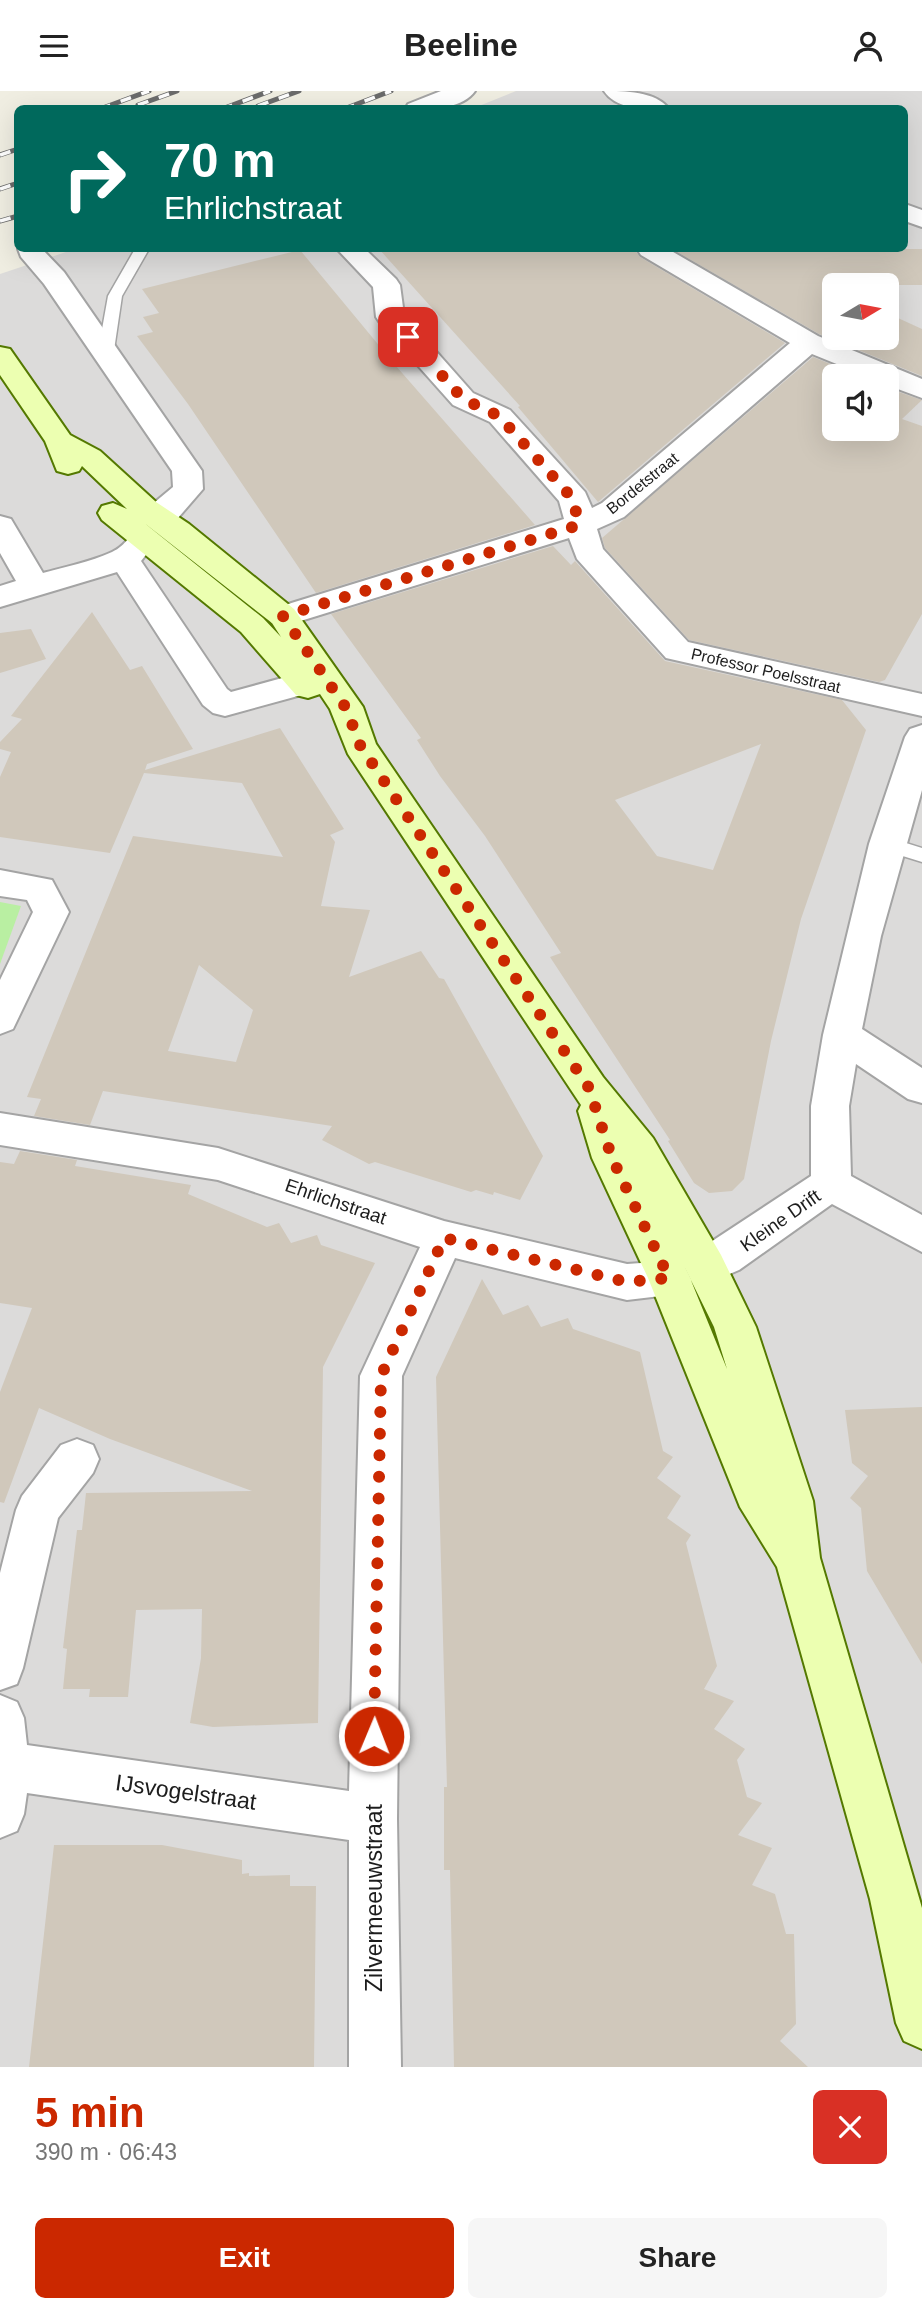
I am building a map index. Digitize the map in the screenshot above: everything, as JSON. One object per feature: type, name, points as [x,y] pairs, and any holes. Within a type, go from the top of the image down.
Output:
[{"type":"main road","points":[[0,355],[60,442],[90,457],[145,509],[142,539]]},
{"type":"main road","points":[[142,539],[283,616],[346,708],[360,745],[589,1088],[612,1158],[687,1273],[735,1327],[762,1403],[791,1501],[797,1558],[895,1899],[922,2023]]},
{"type":"main road","points":[[142,539],[252,625],[304,683],[330,717],[360,745]]},
{"type":"street","points":[[427,105],[463,91]]},
{"type":"street","points":[[616,91],[648,105]]},
{"type":"street","points":[[0,597],[35,587],[142,539],[166,509],[188,489],[187,471],[138,396],[105,357],[54,278],[25,252]]},
{"type":"street","name":"Professor Poelsstraat","points":[[353,252],[386,285],[390,317],[463,399],[499,416],[573,499],[588,552],[677,650],[922,705]]},
{"type":"street","points":[[655,252],[808,342],[922,389]]},
{"type":"street","name":"Bordetstraat","points":[[283,616],[579,525],[613,510],[808,342]]},
{"type":"street","points":[[0,526],[35,587]]},
{"type":"street","points":[[142,539],[215,697],[225,705],[304,683]]},
{"type":"street","name":"Kleine Drift","points":[[687,1273],[724,1258],[831,1184],[830,1106],[842,1035],[863,936],[887,844],[922,737]]},
{"type":"street","points":[[0,883],[39,889],[51,912],[0,1019]]},
{"type":"street","points":[[842,1035],[922,1088]]},
{"type":"street","name":"Ehrlichstraat","points":[[0,1129],[218,1164],[444,1238],[627,1282],[687,1273]]},
{"type":"street","points":[[831,1184],[922,1235]]},
{"type":"street","name":"Zilvermeeuwstraat","points":[[375,2067],[373,1819],[381,1376],[444,1238]]},
{"type":"street","points":[[0,1668],[38,1510],[77,1459]]},
{"type":"street","points":[[0,1718],[3,1766],[0,1814]]},
{"type":"street","name":"IJsvogelstraat","points":[[3,1766],[373,1819]]},
{"type":"lane","points":[[105,357],[115,296],[140,252]]},
{"type":"lane","points":[[887,844],[922,855]]},
{"type":"shaded area","points":[[516,91],[922,91],[922,2067],[0,2067],[0,274],[66,252],[908,252],[908,105],[481,105]]},
{"type":"green space","points":[[0,902],[21,906],[0,964]]},
{"type":"building","points":[[908,249],[922,249],[922,285],[900,285],[900,273],[822,273],[822,335],[677,252],[908,252]]},
{"type":"building","points":[[292,252],[302,252],[396,366],[535,525],[316,593],[188,404],[137,336],[153,332],[143,317],[159,313],[142,289]]},
{"type":"building","points":[[382,252],[636,252],[640,257],[785,343],[598,502],[518,407],[520,406]]},
{"type":"building","points":[[900,319],[922,329],[922,376],[899,367],[899,364],[858,350],[900,350]]},
{"type":"building","points":[[813,357],[830,364],[822,364],[822,441],[899,441],[899,392],[922,400],[902,419],[922,426],[922,614],[885,680],[879,682],[689,640],[605,548],[602,538]]},
{"type":"building","points":[[553,546],[571,565],[575,561],[665,661],[842,700],[866,730],[801,919],[771,1041],[744,1179],[732,1191],[709,1193],[694,1183],[668,1141],[670,1140],[550,957],[561,953],[485,836],[440,776],[417,740],[421,738],[331,614]],"holes":[[[761,744],[713,870],[657,856],[615,800]]]},
{"type":"building","points":[[92,612],[130,670],[142,666],[193,749],[147,764],[145,770],[280,728],[344,829],[330,835],[335,842],[321,906],[370,910],[349,977],[421,951],[439,978],[444,979],[543,1156],[520,1200],[494,1192],[493,1195],[476,1190],[471,1192],[375,1162],[369,1164],[322,1140],[332,1126],[103,1091],[90,1125],[34,1116],[41,1099],[27,1097],[133,836],[283,857],[242,783],[144,773],[110,853],[0,837],[0,777],[11,752],[0,749],[0,742],[22,719],[11,716]],"holes":[[[199,965],[253,1010],[236,1062],[168,1051]]]},
{"type":"building","points":[[31,629],[46,659],[0,673],[0,633]]},
{"type":"building","points":[[20,1151],[77,1160],[75,1166],[191,1185],[188,1194],[267,1227],[279,1223],[291,1243],[317,1235],[321,1245],[375,1263],[323,1367],[318,1723],[213,1727],[190,1723],[201,1658],[202,1609],[136,1610],[128,1697],[89,1697],[90,1689],[63,1689],[67,1649],[63,1648],[77,1530],[82,1530],[86,1493],[252,1491],[110,1439],[39,1408],[4,1503],[0,1502],[0,1392],[32,1308],[0,1303],[0,1162],[14,1164]]},
{"type":"building","points":[[482,1279],[503,1315],[528,1305],[541,1327],[568,1318],[573,1329],[640,1352],[663,1451],[673,1457],[657,1478],[681,1496],[667,1518],[691,1535],[686,1543],[717,1666],[704,1689],[734,1701],[714,1729],[745,1749],[737,1760],[747,1797],[762,1803],[738,1835],[772,1848],[752,1885],[775,1894],[786,1934],[794,1934],[796,2024],[780,2041],[808,2067],[454,2067],[450,1870],[444,1870],[444,1787],[447,1787],[436,1377]]},
{"type":"building","points":[[922,1407],[922,1664],[867,1571],[861,1508],[850,1498],[868,1476],[852,1463],[845,1410]]},
{"type":"building","points":[[54,1845],[162,1845],[242,1860],[242,1874],[249,1873],[249,1876],[290,1875],[290,1886],[316,1886],[314,2067],[29,2067]]},
{"type":"railway","points":[[111,105],[149,91]]},
{"type":"railway","points":[[138,105],[177,91]]},
{"type":"railway","points":[[233,105],[270,91]]},
{"type":"railway","points":[[261,105],[299,91]]},
{"type":"railway","points":[[354,105],[391,91]]},
{"type":"railway","points":[[0,155],[14,150]]},
{"type":"railway","points":[[0,189],[14,184]]},
{"type":"railway","points":[[0,221],[14,217]]},
{"type":"route","points":[[374,1736],[381,1376],[444,1238],[627,1282],[669,1278],[612,1158],[589,1088],[360,745],[346,708],[283,616],[579,525],[573,499],[499,416],[463,399],[408,337]]}]
